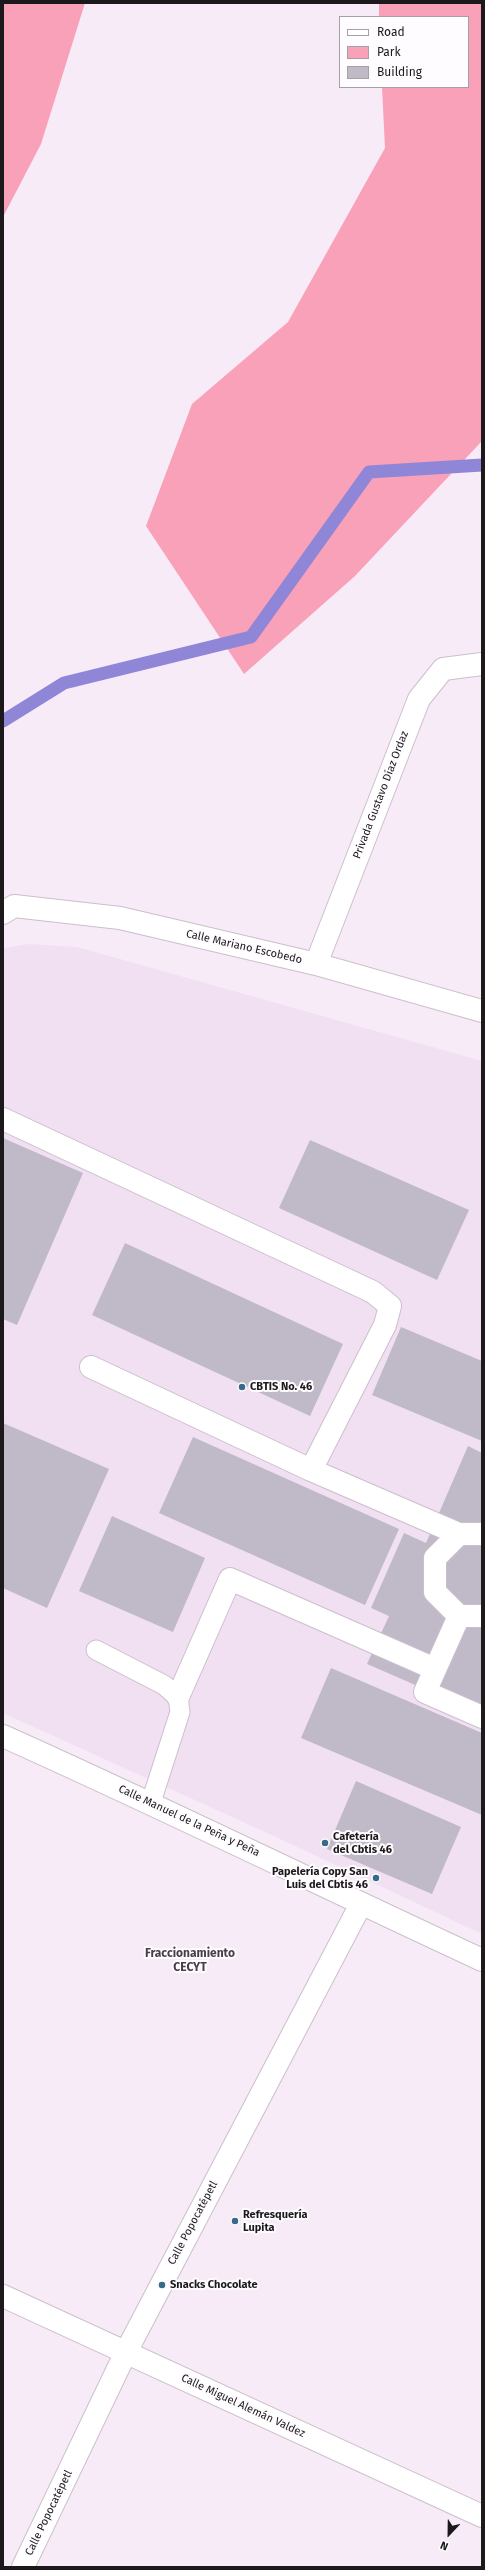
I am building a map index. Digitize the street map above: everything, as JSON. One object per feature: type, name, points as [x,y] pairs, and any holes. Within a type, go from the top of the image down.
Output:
[{"type":"street","name":"Privada Gustavo Díaz Ordaz","points":[[316,964],[419,699],[443,669],[482,664]]},
{"type":"street","name":"Calle Mariano Escobedo","points":[[3,913],[14,906],[120,918],[316,964],[482,1011]]},
{"type":"street","points":[[3,1119],[373,1292],[390,1306],[385,1324],[311,1470]]},
{"type":"street","points":[[90,1367],[311,1470],[458,1534],[482,1534]]},
{"type":"street","points":[[458,1534],[435,1558],[435,1592],[459,1616],[482,1616]]},
{"type":"street","points":[[178,1697],[230,1579],[435,1669]]},
{"type":"street","points":[[459,1616],[425,1692],[482,1718]]},
{"type":"street","name":"Calle Manuel de la Peña y Peña","points":[[3,1736],[151,1802],[361,1904],[482,1960]]},
{"type":"street","name":"Calle Popocatépetl","points":[[22,2567],[126,2352],[361,1904]]},
{"type":"street","name":"Calle Miguel Alemán Valdez","points":[[3,2296],[482,2516]]},
{"type":"lane","points":[[96,1650],[164,1685],[178,1697],[180,1712],[151,1802]]},
{"type":"shaded area","name":"CBTIS No. 46","points":[[29,944],[77,947],[482,1061],[482,1934],[274,1836],[3,1713],[3,948]]},
{"type":"green space","points":[[3,3],[85,3],[41,144],[3,217]]},
{"type":"green space","points":[[379,3],[482,3],[482,441],[355,576],[244,674],[146,526],[192,404],[288,322],[385,148],[382,88],[469,88],[469,16],[379,16]]},
{"type":"building","points":[[3,1138],[83,1173],[17,1325],[3,1319]]},
{"type":"building","points":[[310,1140],[469,1210],[437,1280],[279,1208]]},
{"type":"building","points":[[125,1243],[343,1344],[310,1416],[92,1315]]},
{"type":"building","points":[[401,1327],[482,1361],[482,1441],[372,1395]]},
{"type":"building","points":[[3,1423],[109,1469],[47,1608],[3,1588]]},
{"type":"building","points":[[193,1437],[399,1529],[365,1605],[159,1513]]},
{"type":"building","points":[[468,1446],[482,1453],[482,1714],[367,1664],[389,1616],[371,1608],[404,1533],[426,1543]]},
{"type":"building","points":[[112,1516],[205,1558],[173,1632],[79,1591]]},
{"type":"building","points":[[331,1668],[482,1733],[482,1815],[301,1738]]},
{"type":"building","points":[[356,1781],[461,1827],[432,1894],[327,1849]]},
{"type":"waterway","points":[[3,721],[64,683],[251,637],[369,472],[482,465]]},
{"type":"place","name":"CBTIS No. 46","points":[[242,1387]]},
{"type":"place","name":"Cafetería del Cbtis 46","points":[[325,1843]]},
{"type":"place","name":"Papelería Copy San Luis del Cbtis 46","points":[[376,1878]]},
{"type":"place","name":"Refresquería Lupita","points":[[235,2221]]},
{"type":"place","name":"Snacks Chocolate","points":[[162,2285]]},
{"type":"district","name":"Fraccionamiento CECYT","points":[[190,1961]]}]
